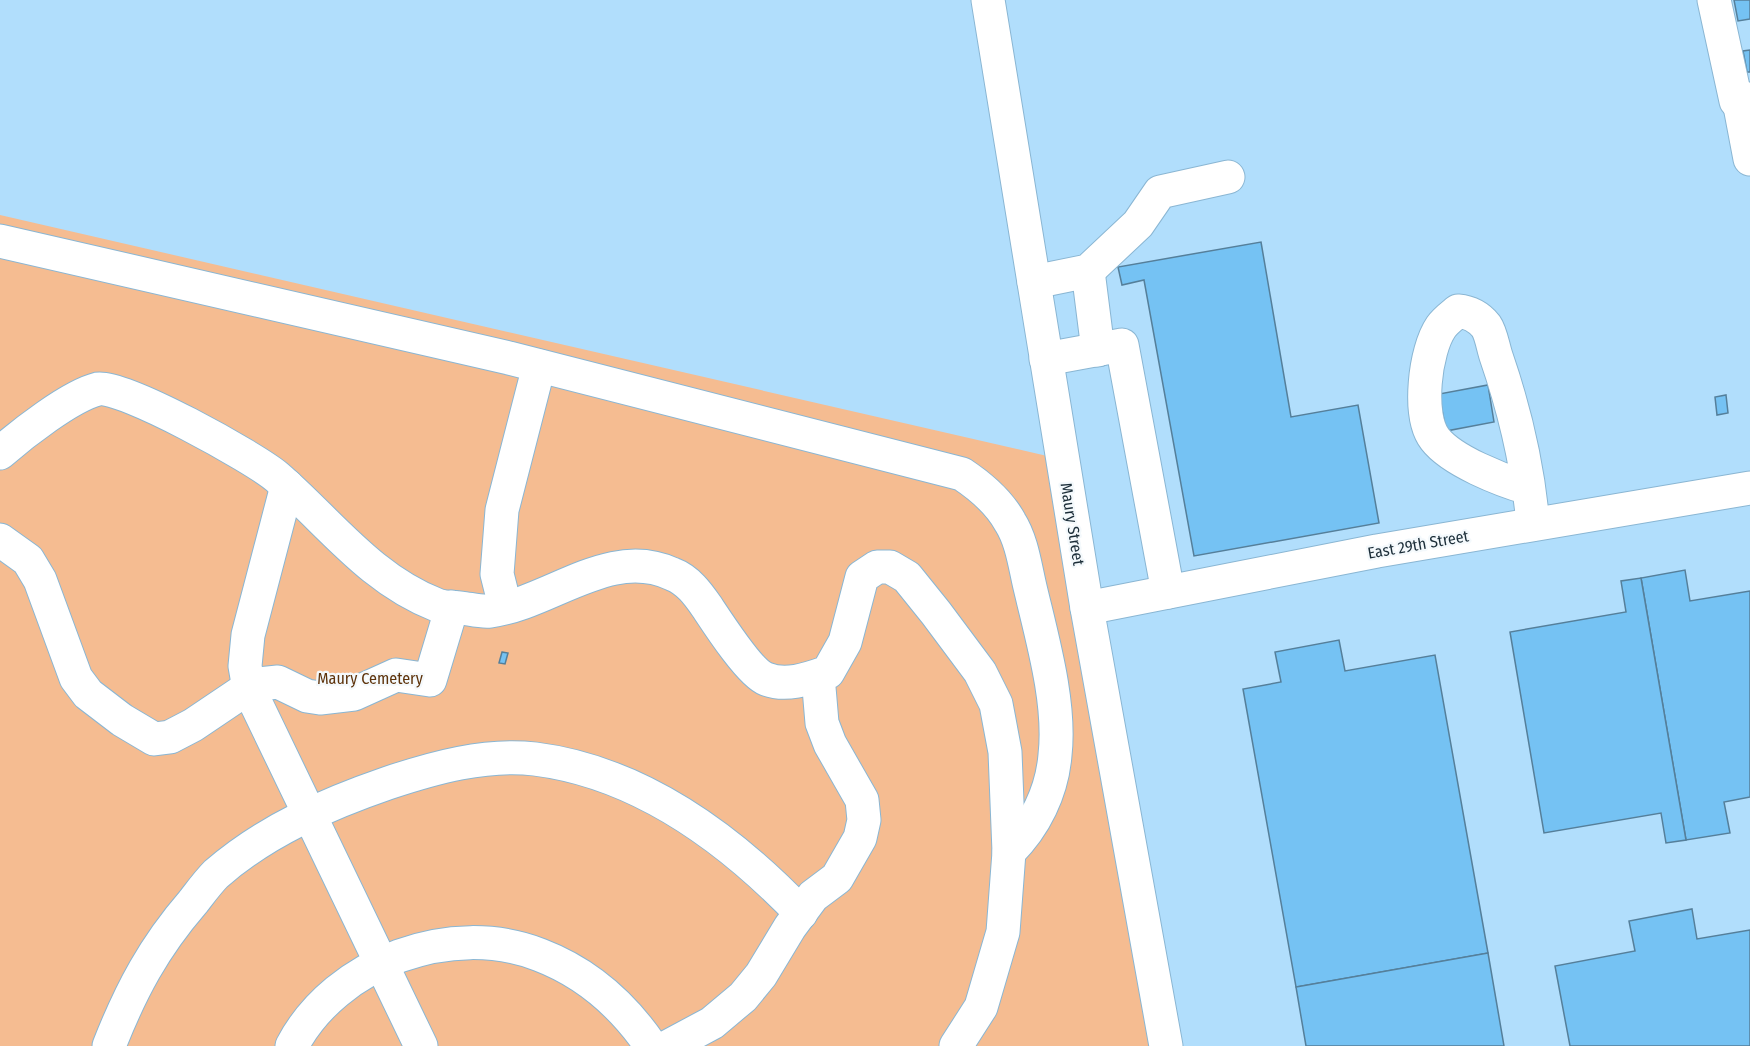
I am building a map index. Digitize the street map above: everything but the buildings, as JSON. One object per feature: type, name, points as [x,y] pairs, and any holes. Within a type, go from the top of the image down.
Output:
[{"type":"street","name":"Maury Street","points":[[988,0],[1087,608],[1166,1046]]},
{"type":"street","points":[[1714,0],[1742,100],[1750,159]]},
{"type":"street","points":[[1034,282],[1088,271],[1138,224],[1160,192],[1228,177]]},
{"type":"street","points":[[0,241],[538,366],[962,474],[976,483],[996,502],[1011,522],[1022,551],[1049,675],[1055,725],[1055,754],[1049,784],[1025,836],[1009,852]]},
{"type":"street","points":[[1088,271],[1098,350]]},
{"type":"street","points":[[1528,488],[1500,479],[1449,451],[1436,441],[1428,430],[1424,381],[1433,343],[1442,327],[1458,311],[1471,313],[1486,326],[1515,411],[1528,488],[1533,524]]},
{"type":"street","points":[[1046,359],[1122,345],[1168,592]]},
{"type":"street","points":[[506,606],[497,574],[502,510],[538,366]]},
{"type":"street","points":[[0,453],[46,418],[77,400],[99,389],[115,390],[142,400],[275,475],[370,566],[438,606],[489,611],[539,598],[598,572],[648,566],[674,574],[696,590],[722,628],[764,678],[786,682],[828,672],[845,642],[862,578],[877,567],[890,567],[907,578],[980,672],[996,704],[1005,752],[1009,852],[1003,932],[981,1007],[956,1046]]},
{"type":"street","points":[[286,486],[248,635],[245,666],[249,689],[421,1046]]},
{"type":"street","name":"East 29th Street","points":[[1087,608],[1533,524],[1750,488]]},
{"type":"street","points":[[0,540],[28,560],[40,580],[76,678],[88,694],[142,734],[154,739],[170,737],[259,684],[278,682],[307,696],[320,698],[354,694],[396,675],[430,681],[452,607]]},
{"type":"street","points":[[669,1046],[712,1023],[743,997],[761,975],[813,896],[837,878],[860,838],[864,820],[862,800],[830,744],[822,723],[818,676]]},
{"type":"street","points":[[109,1046],[129,997],[156,946],[216,874],[265,839],[309,814],[437,766],[533,759],[604,776],[640,791],[686,816],[747,863],[801,913]]},
{"type":"street","points":[[291,1046],[312,1015],[328,999],[356,976],[381,962],[426,949],[486,944],[538,954],[564,966],[605,993],[624,1010],[651,1046]]},
{"type":"green space","name":"Maury Cemetery","points":[[0,215],[1060,459],[1164,1046],[0,1046]]}]
